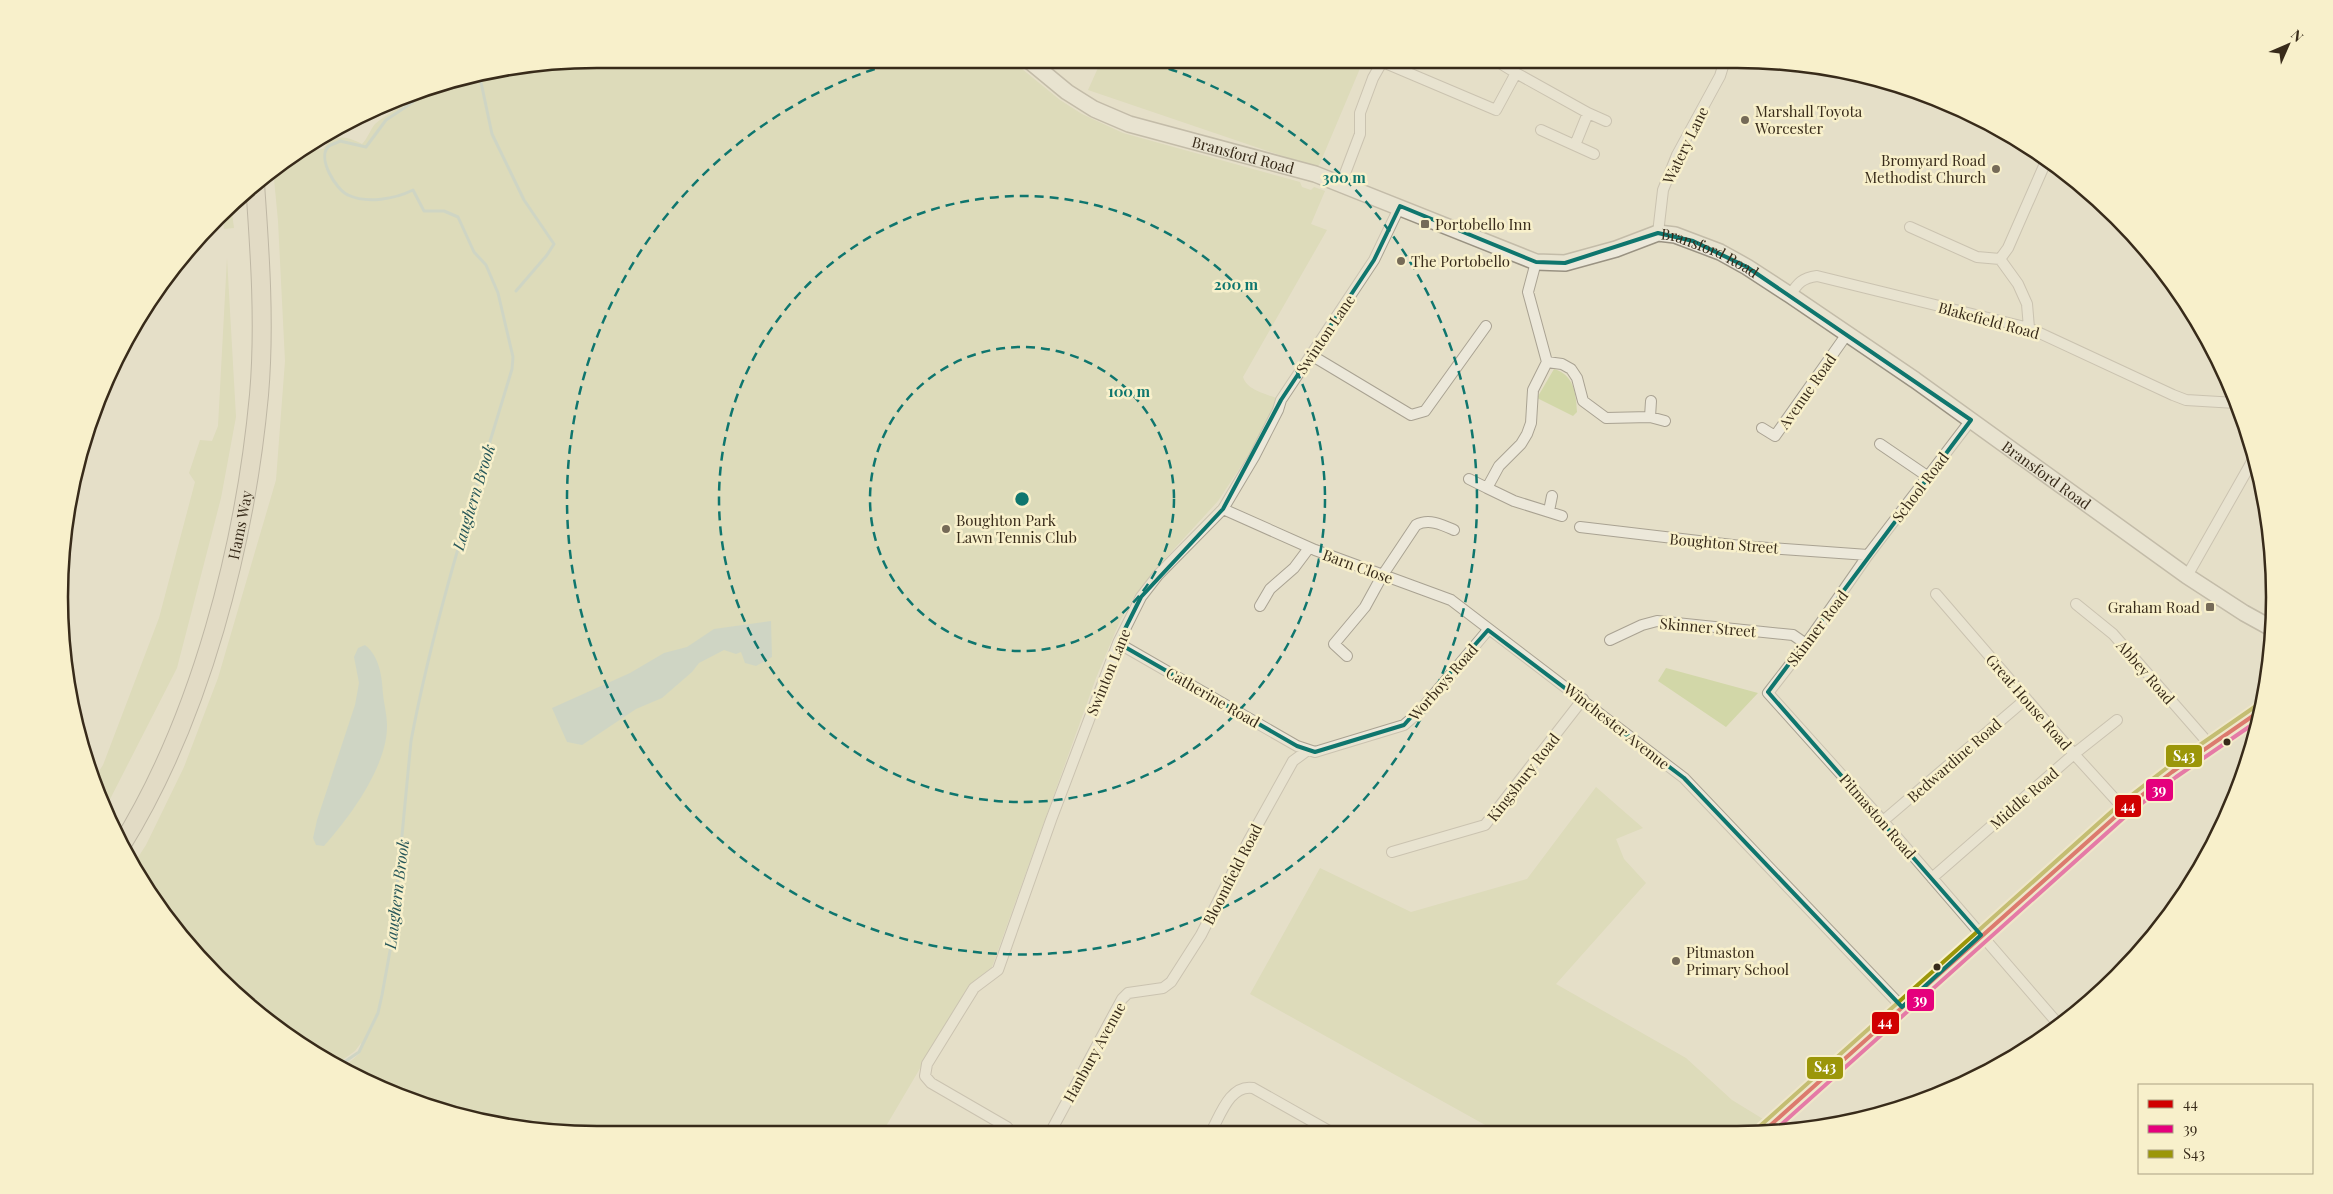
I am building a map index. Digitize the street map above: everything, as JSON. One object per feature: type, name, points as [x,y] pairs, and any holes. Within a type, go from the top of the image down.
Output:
[{"type":"highway","name":"Hams Way","points":[[125,838],[158,778],[186,713],[231,566],[249,476],[259,394],[261,272],[255,193]]},
{"type":"main road","name":"Bransford Road","points":[[1038,68],[1067,92],[1094,108],[1130,124],[1314,174],[1400,206],[1536,262],[1565,263],[1616,249],[1658,233],[1675,235],[1720,252],[1790,295],[1972,420],[2187,576],[2264,624]]},
{"type":"main road","points":[[1771,1125],[2124,809],[2251,717]]},
{"type":"street","points":[[1341,184],[1360,134],[1360,113],[1377,68]]},
{"type":"street","points":[[1397,68],[1496,110],[1516,73]]},
{"type":"street","points":[[1508,68],[1588,113],[1606,121]]},
{"type":"street","name":"Watery Lane","points":[[1658,233],[1663,190],[1677,155],[1722,68]]},
{"type":"street","points":[[1575,145],[1588,113]]},
{"type":"street","points":[[1541,130],[1594,154]]},
{"type":"street","points":[[2000,258],[2008,248],[2043,166]]},
{"type":"street","name":"Swinton Lane","points":[[1005,1126],[932,1083],[925,1076],[927,1064],[974,988],[998,970],[1051,820],[1118,643],[1147,590],[1158,575],[1223,509],[1254,457],[1278,410],[1281,400],[1374,260],[1400,206]]},
{"type":"street","points":[[1910,227],[1977,257],[2000,258]]},
{"type":"street","points":[[2000,258],[2018,284],[2027,304],[2030,328]]},
{"type":"street","points":[[1487,488],[1499,466],[1521,444],[1527,434],[1531,423],[1533,390],[1547,362],[1528,292],[1536,262]]},
{"type":"street","name":"Blakefield Road","points":[[1790,295],[1800,281],[1807,277],[1817,276],[2030,328],[2186,400],[2228,403]]},
{"type":"street","points":[[1310,355],[1410,415],[1417,414],[1425,412],[1486,326]]},
{"type":"street","name":"Avenue Road","points":[[1762,428],[1775,436],[1847,334]]},
{"type":"street","points":[[1547,362],[1562,364],[1571,369],[1577,378],[1584,401],[1606,418],[1650,417],[1665,421]]},
{"type":"street","points":[[1650,417],[1651,401]]},
{"type":"street","name":"School Road","points":[[1868,555],[1972,420]]},
{"type":"street","points":[[1880,444],[1927,476]]},
{"type":"street","points":[[2187,576],[2249,467]]},
{"type":"street","points":[[1469,479],[1514,501],[1562,516]]},
{"type":"street","points":[[1549,511],[1552,496]]},
{"type":"street","name":"Barn Close","points":[[1223,509],[1309,548],[1452,600],[1488,630]]},
{"type":"street","points":[[1347,656],[1334,644],[1365,607],[1382,576],[1416,525],[1421,522],[1436,523],[1454,530]]},
{"type":"street","name":"Boughton Street","points":[[1580,527],[1741,546],[1868,555]]},
{"type":"street","points":[[1260,606],[1270,589],[1294,568],[1309,548]]},
{"type":"street","name":"Skinner Road","points":[[1774,699],[1768,693],[1806,644],[1868,555]]},
{"type":"street","name":"Great House Road","points":[[1936,594],[2124,809]]},
{"type":"street","name":"Abbey Road","points":[[2076,604],[2113,634],[2210,745]]},
{"type":"street","name":"Skinner Street","points":[[1610,640],[1642,625],[1657,621],[1793,635],[1806,644]]},
{"type":"street","name":"Winchester Avenue","points":[[1488,630],[1583,699],[1684,778],[1902,1007]]},
{"type":"street","name":"Worboys Road","points":[[1308,750],[1315,752],[1404,725],[1419,712],[1488,630]]},
{"type":"street","name":"Catherine Road","points":[[1118,643],[1297,746],[1308,750]]},
{"type":"street","name":"Kingsbury Road","points":[[1392,852],[1484,825],[1583,699]]},
{"type":"street","name":"Pitmaston Road","points":[[1774,699],[1884,821],[2054,1020]]},
{"type":"street","name":"Bedwardine Road","points":[[1884,821],[2026,699]]},
{"type":"street","name":"Middle Road","points":[[1932,878],[2074,754],[2117,720]]},
{"type":"street","name":"Bloomfield Road","points":[[1151,990],[1163,988],[1171,982],[1201,935],[1248,842],[1293,761],[1308,750]]},
{"type":"street","name":"Hanbury Avenue","points":[[1054,1126],[1122,999],[1128,993],[1151,990]]},
{"type":"street","points":[[1214,1126],[1234,1092],[1247,1087],[1319,1126]]},
{"type":"highlighted area","points":[[1400,206],[1536,262],[1565,263],[1658,233],[1693,241],[1747,267],[1971,420],[1768,692],[1981,935],[1902,1007],[1684,778],[1488,630],[1404,725],[1315,752],[1297,746],[1118,643],[1141,597],[1223,509],[1281,400],[1374,260]]},
{"type":"green space","points":[[1021,68],[1060,100],[1082,114],[1123,133],[1300,182],[1302,187],[1311,190],[1314,187],[1325,191],[1311,224],[1327,230],[1243,377],[1252,388],[1276,398],[1275,404],[1249,454],[1218,501],[1154,571],[1134,597],[1120,621],[1096,678],[992,967],[969,985],[886,1126],[562,1125],[494,1116],[427,1098],[394,1086],[347,1064],[360,1053],[361,1043],[355,1051],[341,1061],[303,1037],[248,995],[199,946],[177,919],[137,859],[146,845],[184,767],[218,678],[276,480],[285,361],[274,178],[314,150],[323,149],[336,138],[350,139],[362,144],[375,124],[400,106],[460,86],[494,78],[562,69]]},
{"type":"green space","points":[[1098,68],[1360,68],[1318,168],[1088,90]]},
{"type":"green space","points":[[232,214],[234,228],[224,229],[223,223]]},
{"type":"green space","points":[[227,258],[236,417],[221,498],[177,668],[109,802],[98,773],[103,765],[159,618],[195,482],[189,473],[200,440],[212,441],[218,426]]},
{"type":"green space","points":[[1554,369],[1566,376],[1573,386],[1577,412],[1573,416],[1537,398]]},
{"type":"green space","points":[[1666,668],[1758,693],[1726,727],[1658,681]]},
{"type":"green space","points":[[1596,787],[1643,828],[1616,839],[1624,859],[1646,883],[1556,984],[1686,1058],[1732,1100],[1763,1119],[1755,1125],[1736,1126],[1487,1126],[1250,994],[1320,868],[1411,912],[1527,879]]},
{"type":"shaded area","points":[[771,621],[772,657],[756,666],[745,663],[741,652],[736,654],[724,650],[699,663],[692,672],[662,698],[636,709],[582,745],[567,742],[552,708],[630,673],[664,653],[687,647],[714,629]]},
{"type":"shaded area","points":[[365,645],[374,655],[381,674],[387,721],[386,740],[374,773],[356,806],[324,846],[316,845],[313,838],[317,820],[355,705],[359,683],[354,657],[358,648]]},
{"type":"waterway","points":[[481,81],[492,134],[524,200],[554,244],[516,291]]},
{"type":"waterway","name":"Laughern Brook","points":[[344,1062],[359,1052],[378,1013],[392,940],[411,741],[444,600],[512,369],[513,357],[498,293],[486,265],[474,252],[458,217],[444,211],[424,211],[413,190],[390,198],[372,200],[356,198],[343,192],[329,173],[325,158],[329,146],[340,141],[366,147],[386,120],[413,101]]},
{"type":"transit line","name":"S43","points":[[1761,1125],[2120,804],[2168,767],[2253,708]]},
{"type":"transit line","name":"44","points":[[1771,1125],[2124,809],[2172,772],[2251,717]]},
{"type":"transit line","name":"39","points":[[1782,1124],[2128,814],[2176,777],[2249,727]]},
{"type":"place","name":"Marshall Toyota Worcester","points":[[1745,120]]},
{"type":"place","name":"Bromyard Road Methodist Church","points":[[1996,169]]},
{"type":"place","name":"Portobello Inn","points":[[1425,224]]},
{"type":"place","name":"The Portobello","points":[[1401,261]]},
{"type":"place","name":"Boughton Park Lawn Tennis Club","points":[[946,529]]},
{"type":"place","name":"Graham Road","points":[[2210,607]]},
{"type":"place","name":"Pitmaston Primary School","points":[[1676,961]]}]
